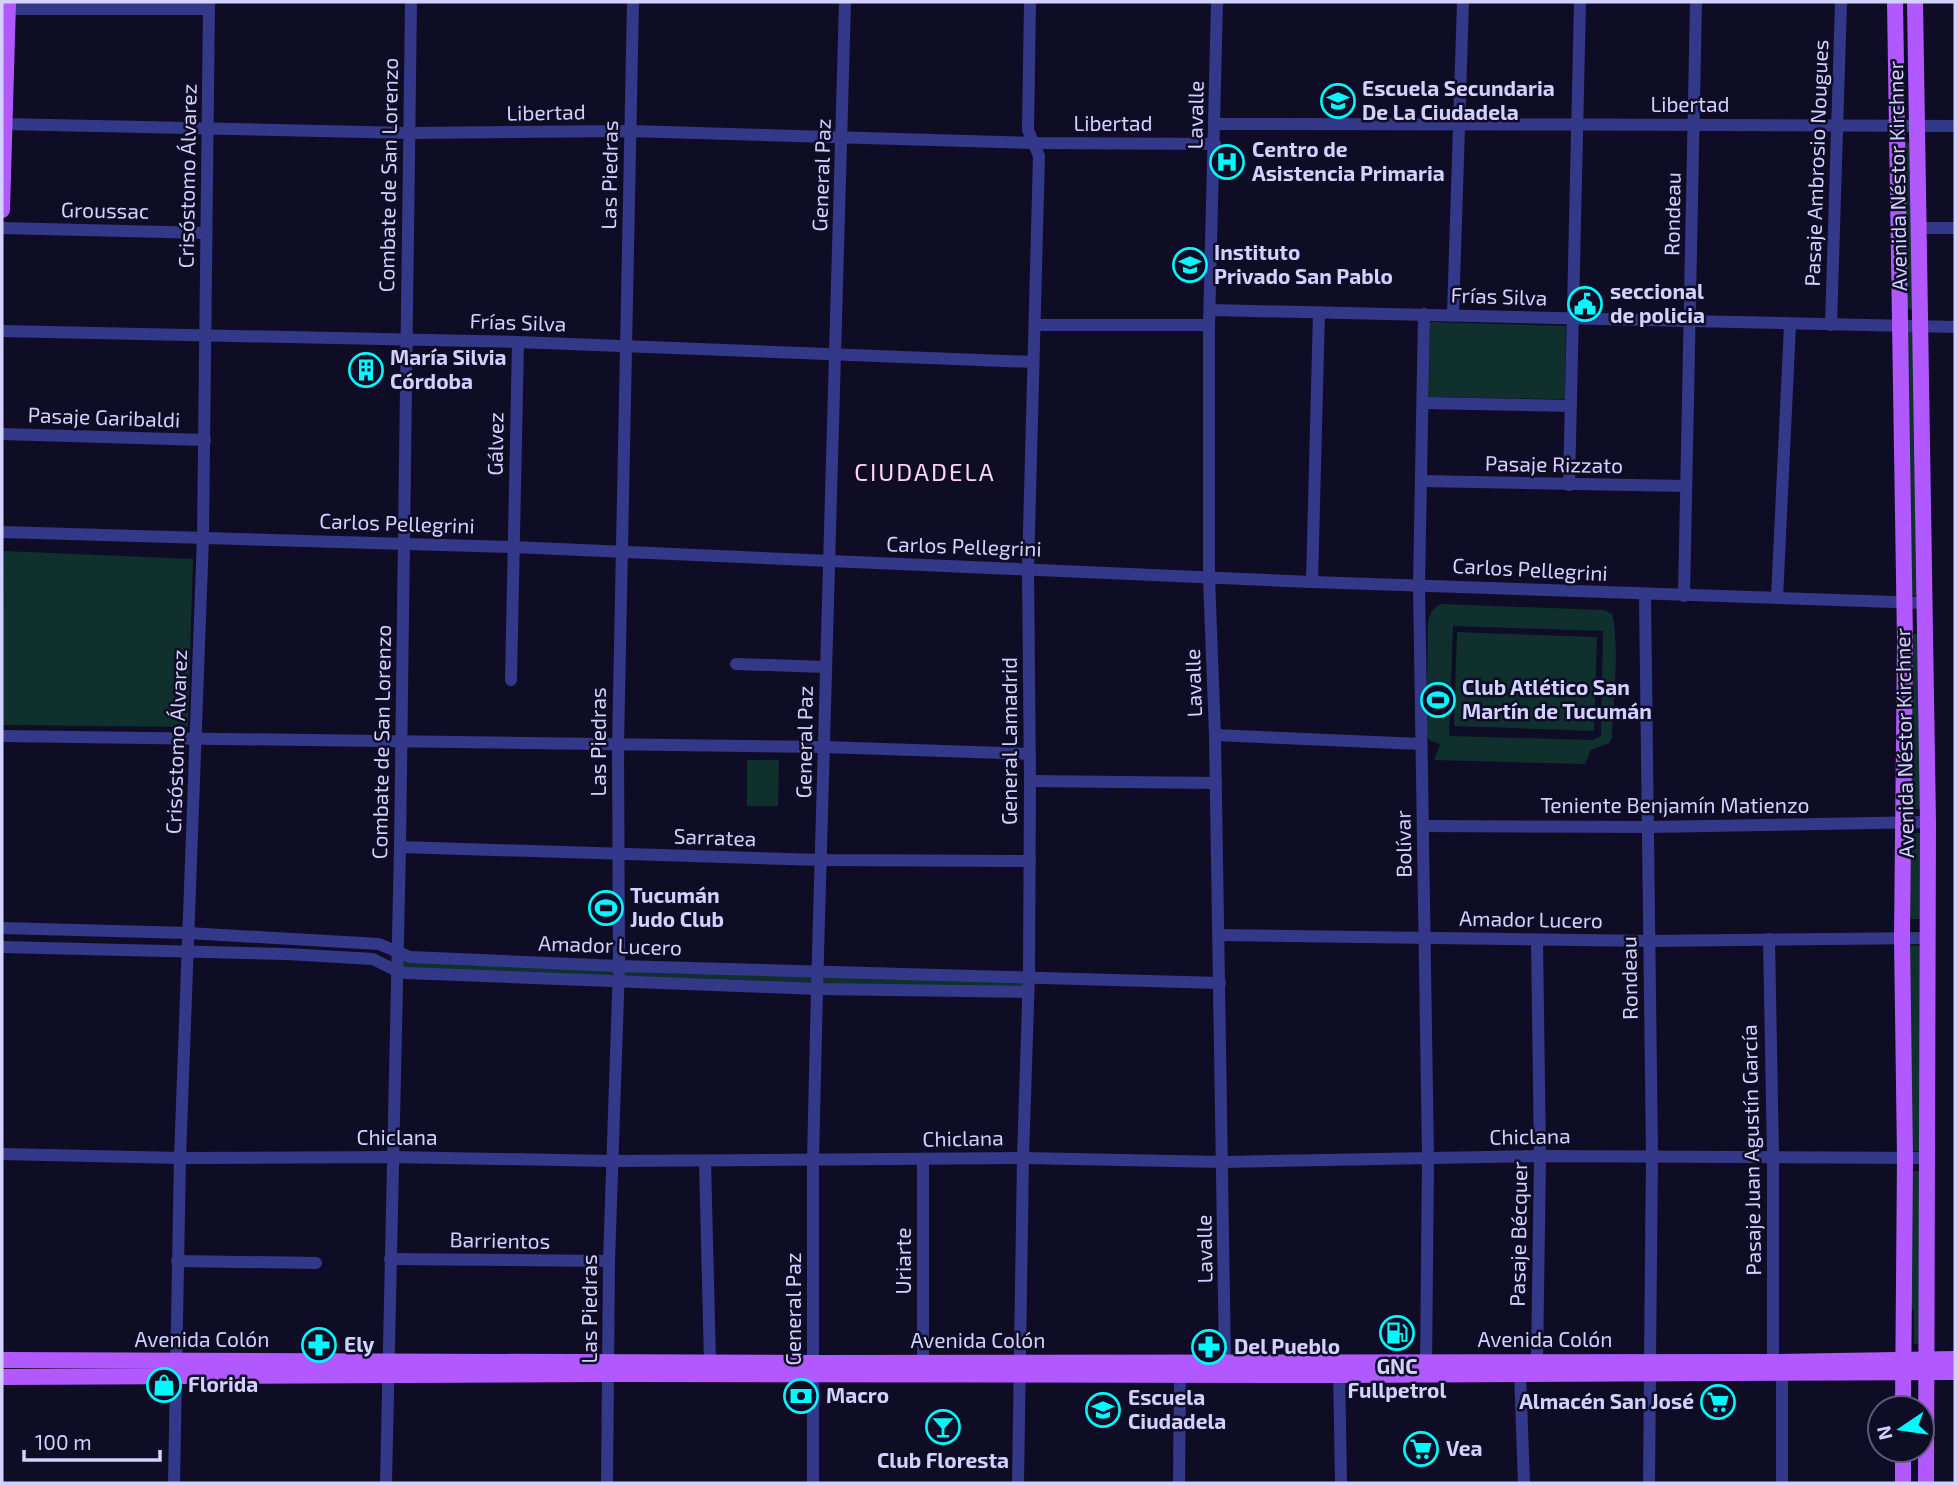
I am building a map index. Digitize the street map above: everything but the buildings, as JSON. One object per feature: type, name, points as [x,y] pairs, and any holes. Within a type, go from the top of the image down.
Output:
[{"type":"main road","name":"Avenida Néstor Kirchner","points":[[1895,2],[1904,602],[1903,1394]]},
{"type":"main road","name":"Avenida Néstor Kirchner","points":[[1915,2],[1928,822],[1926,1483]]},
{"type":"main road","points":[[2,210],[8,6]]},
{"type":"main road","name":"Avenida Colón","points":[[6,1359],[175,1368],[1021,1368],[1225,1362],[1339,1368]]},
{"type":"main road","name":"Avenida Colón","points":[[1427,1368],[1537,1361],[1650,1367],[1903,1367],[1925,1366],[1955,1359]]},
{"type":"main road","name":"Avenida Colón","points":[[609,1367],[710,1362],[814,1368],[923,1362],[1180,1374],[1339,1368],[1427,1368],[1520,1373],[1650,1367]]},
{"type":"main road","name":"Avenida Colón","points":[[1925,1366],[1955,1372]]},
{"type":"main road","name":"Avenida Colón","points":[[2,1379],[175,1368]]},
{"type":"main road","points":[[1903,1464],[1903,1483]]},
{"type":"street","name":"Combate de San Lorenzo","points":[[386,1483],[400,847],[411,2]]},
{"type":"street","name":"Las Piedras","points":[[607,1483],[609,1261],[619,967],[618,745],[633,2]]},
{"type":"street","name":"General Paz","points":[[813,1483],[813,1160],[845,2]]},
{"type":"street","name":"General Lamadrid","points":[[1018,1483],[1030,861],[1028,569],[1040,156],[1028,130],[1030,2]]},
{"type":"street","name":"Lavalle","points":[[1217,2],[1209,325],[1209,578],[1216,783],[1225,1362]]},
{"type":"street","points":[[1453,314],[1463,2]]},
{"type":"street","points":[[1569,485],[1580,2]]},
{"type":"street","name":"Rondeau","points":[[1684,596],[1696,2]]},
{"type":"street","name":"Pasaje Ambrosio Nougues","points":[[1830,325],[1841,2]]},
{"type":"street","points":[[8,6],[209,5]]},
{"type":"street","name":"Crisóstomo Álvarez","points":[[174,1483],[180,1158],[203,537],[209,5]]},
{"type":"street","name":"Libertad","points":[[1215,124],[1694,123],[1955,126]]},
{"type":"street","name":"Libertad","points":[[4,124],[409,133],[630,131],[1034,143],[1215,144]]},
{"type":"street","name":"Groussac","points":[[2,228],[206,233]]},
{"type":"street","points":[[1920,228],[1955,228]]},
{"type":"street","name":"Frías Silva","points":[[1210,310],[1955,327]]},
{"type":"street","points":[[1312,582],[1319,312]]},
{"type":"street","name":"Bolívar","points":[[1424,314],[1419,585],[1428,1157],[1427,1368]]},
{"type":"street","points":[[1035,325],[1209,325]]},
{"type":"street","points":[[1777,598],[1790,325]]},
{"type":"street","name":"Frías Silva","points":[[2,331],[518,342],[1033,362]]},
{"type":"street","name":"Gálvez","points":[[511,680],[518,342]]},
{"type":"street","points":[[1423,403],[1571,406]]},
{"type":"street","name":"Pasaje Garibaldi","points":[[2,434],[205,440]]},
{"type":"street","name":"Pasaje Rizzato","points":[[1422,481],[1686,486]]},
{"type":"street","name":"Carlos Pellegrini","points":[[2,532],[622,551],[1209,578],[1924,603]]},
{"type":"street","name":"Rondeau","points":[[1645,595],[1652,1156],[1649,1483]]},
{"type":"street","points":[[736,664],[826,667]]},
{"type":"street","points":[[1215,735],[1422,744]]},
{"type":"street","points":[[2,736],[824,747],[1030,754]]},
{"type":"street","points":[[1030,781],[1216,783]]},
{"type":"street","name":"Teniente Benjamín Matienzo","points":[[1423,826],[1649,827],[1928,822]]},
{"type":"street","name":"Sarratea","points":[[400,847],[822,860],[1030,861]]},
{"type":"street","name":"Amador Lucero","points":[[2,928],[188,933],[379,944],[386,945],[397,954],[410,957],[619,967],[1220,983]]},
{"type":"street","points":[[84,950],[85,930]]},
{"type":"street","name":"Amador Lucero","points":[[1219,936],[1425,936],[1649,941],[1927,938]]},
{"type":"street","points":[[286,954],[287,939]]},
{"type":"street","name":"Pasaje Juan Agustín García","points":[[1769,939],[1782,1483]]},
{"type":"street","name":"Pasaje Bécquer","points":[[1536,940],[1539,1156],[1537,1361]]},
{"type":"street","name":"Amador Lucero","points":[[2,947],[286,954],[373,959],[397,971],[618,981],[817,989],[1027,992]]},
{"type":"street","name":"Chiclana","points":[[2,1154],[612,1161],[1023,1158],[1223,1162],[1539,1156],[1926,1158]]},
{"type":"street","name":"Uriarte","points":[[923,1159],[923,1362]]},
{"type":"street","points":[[705,1160],[710,1362]]},
{"type":"street","name":"Barrientos","points":[[390,1259],[609,1261]]},
{"type":"street","points":[[177,1261],[316,1263]]},
{"type":"street","points":[[1339,1368],[1341,1483]]},
{"type":"street","points":[[1520,1373],[1524,1483]]},
{"type":"street","points":[[1179,1483],[1180,1374]]},
{"type":"green space","points":[[1904,143],[1915,143],[1919,310],[1907,309]]},
{"type":"green space","points":[[1430,322],[1566,326],[1565,399],[1429,397]]},
{"type":"green space","points":[[1905,331],[1919,331],[1918,595],[1910,596]]},
{"type":"green space","points":[[4,551],[193,559],[188,727],[2,725]]},
{"type":"green space","name":"Club Atlético San Martín de Tucumán","points":[[1441,604],[1604,610],[1612,614],[1616,657],[1612,738],[1609,743],[1591,750],[1585,764],[1434,760],[1440,744],[1429,740],[1426,733],[1428,623],[1430,614]],"holes":[[[1453,626],[1603,631],[1601,736],[1593,740],[1449,736]]]},
{"type":"green space","points":[[1457,632],[1597,637],[1594,731],[1454,726]]},
{"type":"green space","points":[[1920,633],[1921,809],[1909,809],[1910,635]]},
{"type":"green space","points":[[747,760],[779,760],[778,806],[747,806]]},
{"type":"green space","points":[[1911,833],[1922,833],[1921,919],[1910,919]]},
{"type":"green space","points":[[1909,945],[1920,946],[1920,1151],[1909,1151]]},
{"type":"green space","points":[[401,960],[613,970],[612,977],[401,968]]},
{"type":"green space","points":[[622,970],[814,975],[813,985],[621,977]]},
{"type":"green space","points":[[821,976],[1023,982],[1022,988],[822,985]]},
{"type":"green space","points":[[1911,1171],[1920,1171],[1921,1343],[1914,1344],[1914,1314],[1911,1304]]},
{"type":"place","name":"Escuela Secundaria De La Ciudadela","points":[[1338,101]]},
{"type":"place","name":"Centro de Asistencia Primaria","points":[[1227,162]]},
{"type":"place","name":"Instituto Privado San Pablo","points":[[1190,265]]},
{"type":"place","name":"seccional de policia","points":[[1585,304]]},
{"type":"place","name":"María Silvia Córdoba","points":[[366,370]]},
{"type":"place","name":"Club Atlético San Martín de Tucumán","points":[[1438,700]]},
{"type":"place","name":"Tucumán Judo Club","points":[[606,908]]},
{"type":"place","name":"GNC Fullpetrol","points":[[1397,1333]]},
{"type":"place","name":"Ely","points":[[319,1345]]},
{"type":"place","name":"Del Pueblo","points":[[1209,1347]]},
{"type":"place","name":"Florida","points":[[164,1385]]},
{"type":"place","name":"Macro","points":[[801,1396]]},
{"type":"place","name":"Almacén San José","points":[[1718,1402]]},
{"type":"place","name":"Escuela Ciudadela","points":[[1103,1410]]},
{"type":"place","name":"Club Floresta","points":[[943,1427]]},
{"type":"place","name":"Vea","points":[[1421,1449]]},
{"type":"district","name":"CIUDADELA","points":[[925,473]]}]
